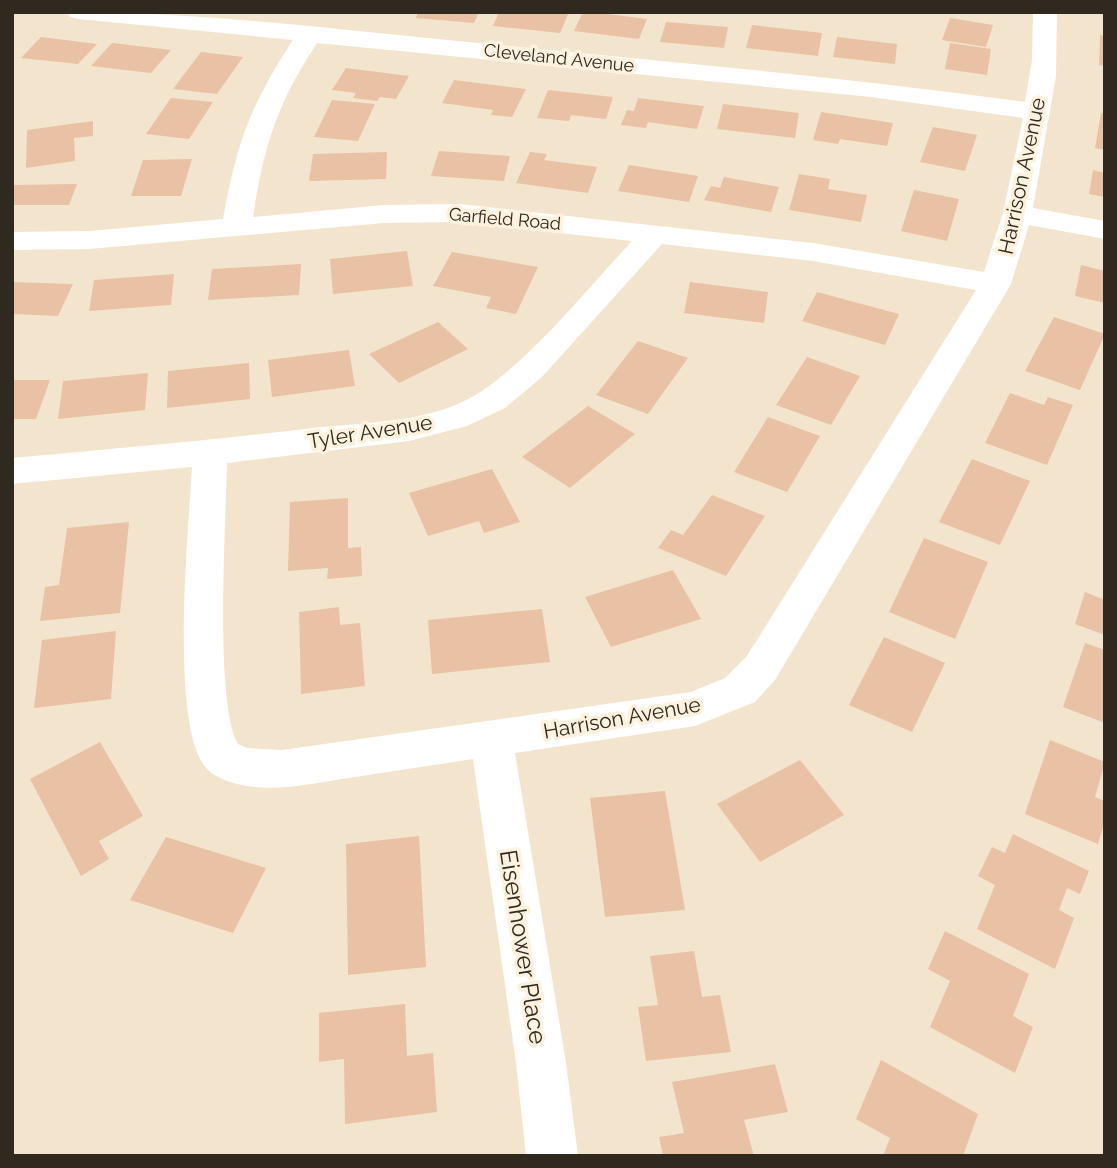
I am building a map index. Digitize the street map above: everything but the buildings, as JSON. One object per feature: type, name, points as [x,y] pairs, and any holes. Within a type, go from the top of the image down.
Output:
[{"type":"street","name":"Harrison Avenue","points":[[210,453],[206,682],[212,737],[218,753],[237,765],[282,769],[695,709],[740,690],[761,668],[995,284],[1018,214],[1037,112],[1047,46],[1045,12]]},
{"type":"street","name":"Cleveland Avenue","points":[[92,13],[871,89],[1037,112]]},
{"type":"street","points":[[236,228],[247,161],[260,120],[271,96],[310,34]]},
{"type":"street","name":"Garfield Road","points":[[12,241],[89,240],[384,214],[459,213],[813,251],[995,284]]},
{"type":"street","points":[[1018,214],[1105,230]]},
{"type":"street","name":"Tyler Avenue","points":[[12,471],[210,453],[409,429],[455,418],[493,400],[530,369],[655,234]]},
{"type":"street","name":"Eisenhower Place","points":[[491,738],[541,1063],[552,1156]]}]
